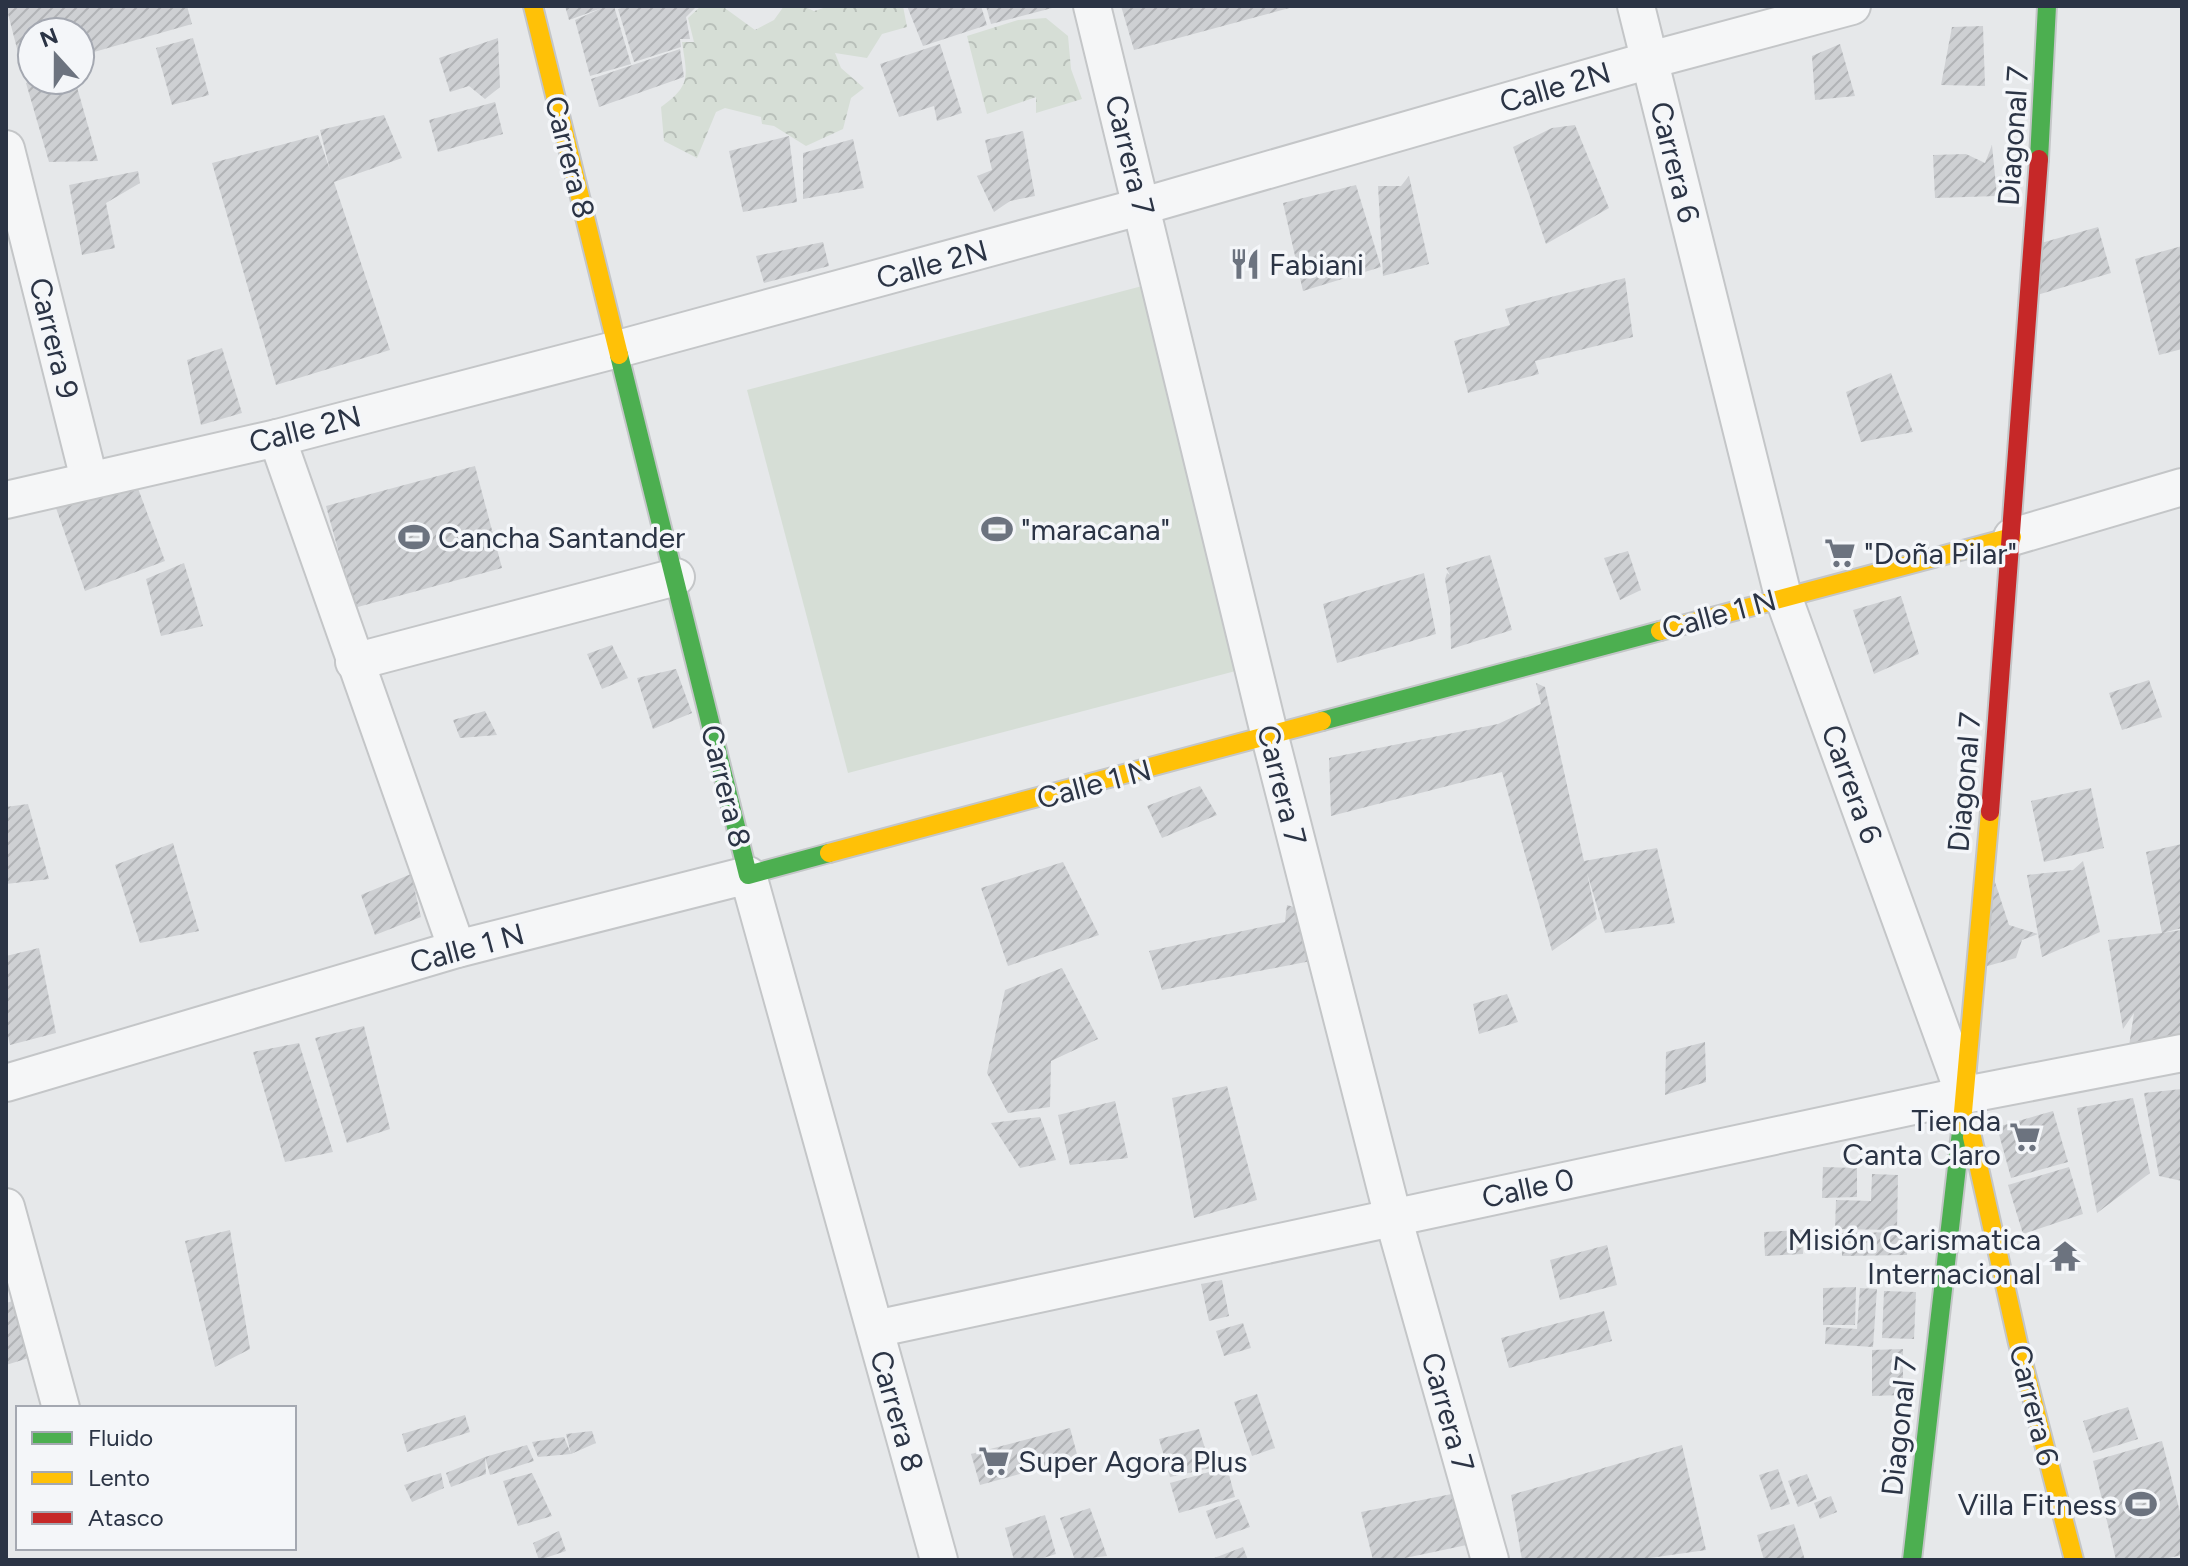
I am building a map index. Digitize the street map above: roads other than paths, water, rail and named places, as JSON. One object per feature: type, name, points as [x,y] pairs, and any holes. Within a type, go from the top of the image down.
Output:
[{"type":"street","name":"Carrera 8","points":[[533,6],[748,875],[939,1560]]},
{"type":"street","name":"Carrera 7","points":[[1092,6],[1270,737],[1393,1217],[1490,1560]]},
{"type":"street","name":"Carrera 6","points":[[1636,6],[1783,596],[1965,1095],[1999,1260],[2074,1560]]},
{"type":"street","name":"Calle 2N","points":[[6,500],[277,438],[618,349],[1143,206],[1650,60],[1852,6]]},
{"type":"street","name":"Diagonal 7","points":[[1912,1560],[1965,1095],[2012,537],[2047,65],[2047,6]]},
{"type":"street","name":"Carrera 9","points":[[6,149],[89,479]]},
{"type":"street","points":[[277,438],[457,949]]},
{"type":"street","name":"Calle 1 N","points":[[6,1083],[457,949],[1270,737],[1783,596],[2012,537],[2182,487]]},
{"type":"street","points":[[354,662],[676,577]]},
{"type":"street","name":"Calle 0","points":[[875,1329],[1965,1095],[2182,1053]]},
{"type":"street","points":[[6,1207],[60,1406]]},
{"type":"place","name":"Fabiani","points":[[1245,264]]},
{"type":"place","name":"\"maracana\"","points":[[997,529]]},
{"type":"place","name":"Cancha Santander","points":[[414,537]]},
{"type":"place","name":"\"Doña Pilar\"","points":[[1840,553]]},
{"type":"place","name":"Tienda Canta Claro","points":[[2025,1137]]},
{"type":"place","name":"Misión Carismatica Internacional","points":[[2065,1256]]},
{"type":"place","name":"Super Agora Plus","points":[[994,1461]]},
{"type":"place","name":"Villa Fitness","points":[[2141,1504]]}]
